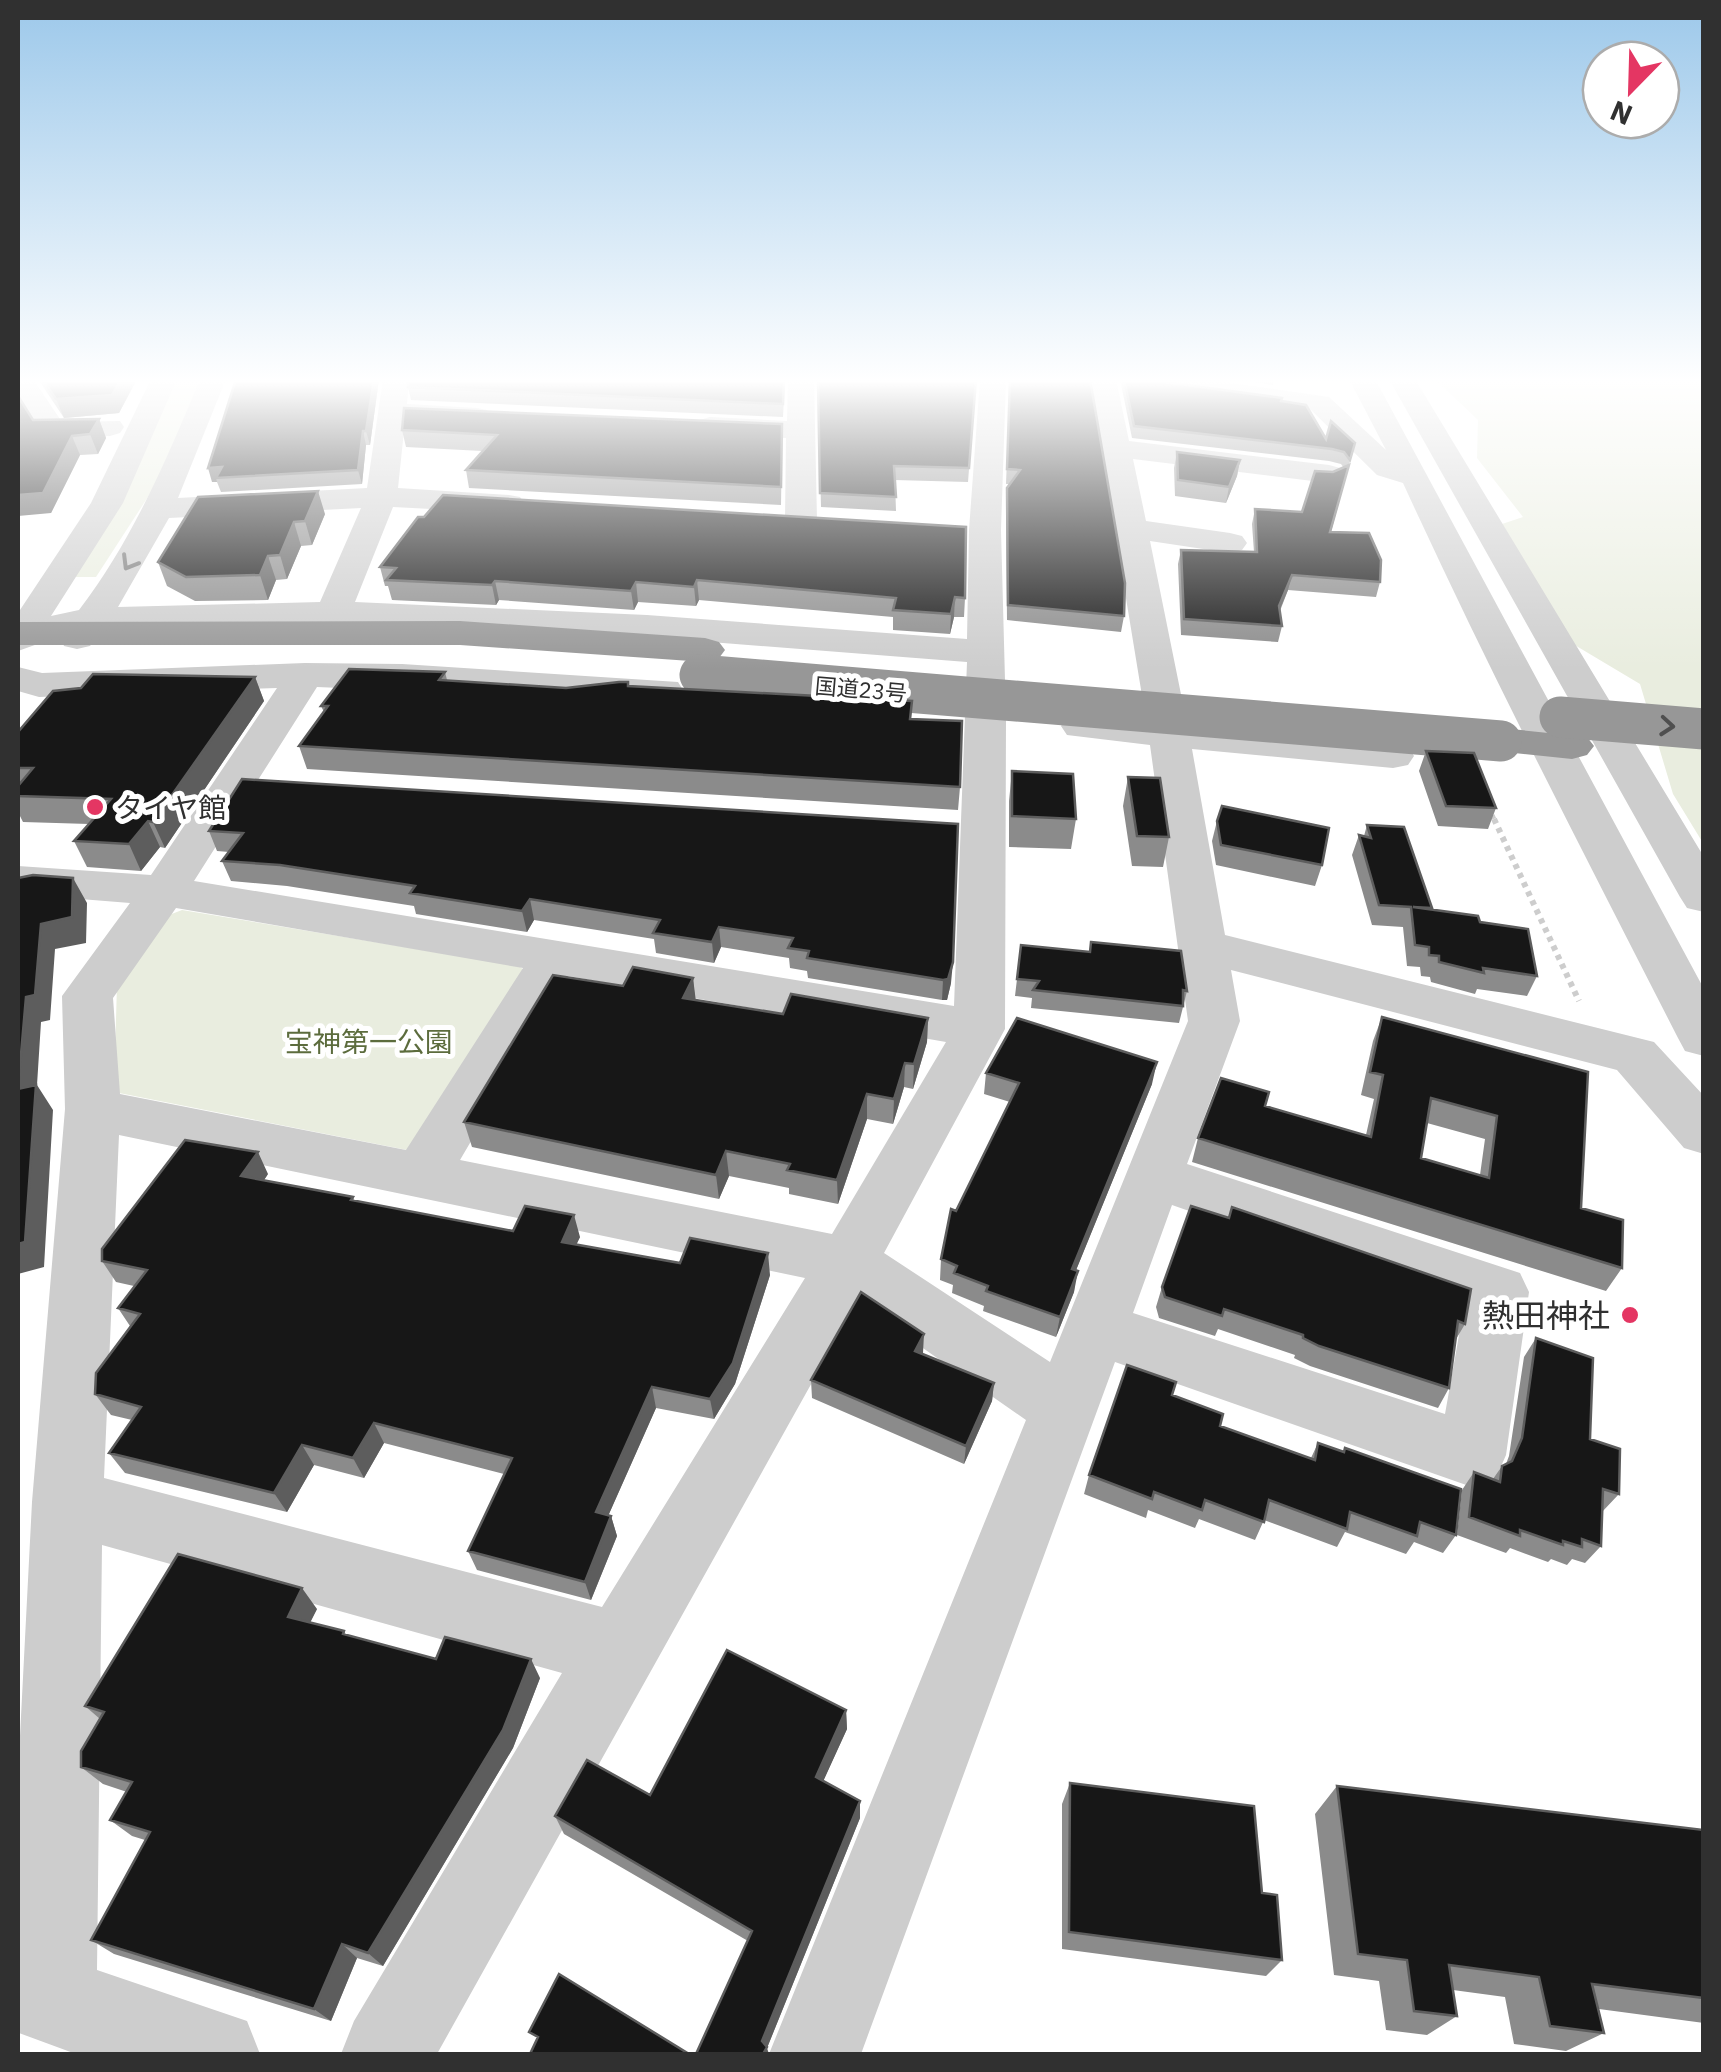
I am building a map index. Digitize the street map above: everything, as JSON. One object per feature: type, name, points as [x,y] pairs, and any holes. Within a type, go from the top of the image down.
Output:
[{"type":"highway","name":"国道23号","points":[[25,665],[87,626],[460,633],[703,663],[1535,729],[1704,729]]},
{"type":"highway","name":"国道23号","points":[[25,665],[438,656],[703,663]]},
{"type":"highway","name":"国道23号","points":[[1535,729],[1704,758]]},
{"type":"street","points":[[119,476],[25,665],[610,686],[1393,756]]},
{"type":"street","points":[[87,626],[131,561],[172,476]]},
{"type":"street","points":[[333,612],[381,497],[384,476]]},
{"type":"street","points":[[801,476],[801,520]]},
{"type":"street","points":[[387,2054],[848,1262],[979,1028],[963,828],[986,718],[988,476]]},
{"type":"street","points":[[815,2054],[1214,1021],[1169,734],[1121,476]]},
{"type":"street","points":[[1401,476],[1419,485]]},
{"type":"street","points":[[1414,476],[1535,729],[1704,1038]]},
{"type":"street","points":[[1458,476],[1704,898]]},
{"type":"street","points":[[158,509],[381,497],[534,505]]},
{"type":"street","points":[[763,518],[838,522]]},
{"type":"street","points":[[948,528],[985,530]]},
{"type":"street","points":[[1131,529],[1230,543]]},
{"type":"street","points":[[87,626],[333,612],[647,626],[986,652]]},
{"type":"street","points":[[214,2054],[51,2000],[66,1502],[93,1109],[87,996],[164,892],[255,782],[305,675]]},
{"type":"street","points":[[18,880],[164,892],[979,1028]]},
{"type":"street","points":[[1202,946],[1635,1056],[1704,1133]]},
{"type":"street","points":[[420,1175],[555,957]]},
{"type":"street","points":[[93,1109],[848,1262],[1064,1408]]},
{"type":"street","points":[[1095,1328],[1472,1455],[1498,1292],[1154,1176]]},
{"type":"street","points":[[66,1502],[619,1650]]},
{"type":"path","points":[[1485,800],[1600,1048]]},
{"type":"green space","points":[[127,476],[162,476],[96,577],[75,577]]},
{"type":"green space","points":[[1491,476],[1703,476],[1703,843],[1673,794],[1640,684],[1573,644],[1499,525],[1523,517]]},
{"type":"green space","name":"宝神第一公園","points":[[182,910],[519,966],[529,974],[407,1150],[114,1092],[117,984],[164,917]]},
{"type":"building","points":[[18,476],[52,476],[43,493],[18,495]]},
{"type":"building","points":[[571,476],[781,476],[781,487]]},
{"type":"building","points":[[820,476],[895,476],[896,497],[820,493]]},
{"type":"building","points":[[1016,476],[1107,476],[1125,583],[1124,616],[1008,605],[1007,488]]},
{"type":"building","points":[[1178,476],[1234,476],[1229,487],[1178,480]]},
{"type":"building","points":[[1314,476],[1346,476],[1330,532],[1369,533],[1381,560],[1380,582],[1292,575],[1279,606],[1282,626],[1184,619],[1181,550],[1257,552],[1255,509],[1302,512]]},
{"type":"building","points":[[318,491],[305,521],[294,522],[280,555],[268,556],[260,575],[186,577],[158,562],[198,497]]},
{"type":"building","points":[[443,495],[966,527],[965,598],[955,597],[951,614],[893,610],[896,598],[697,580],[694,587],[636,582],[631,591],[495,581],[492,585],[386,580],[396,568],[380,567],[418,517],[424,517]]},
{"type":"building","points":[[349,669],[445,672],[439,680],[566,688],[628,682],[628,686],[912,701],[910,719],[962,721],[960,787],[299,746],[328,706],[321,706]]},
{"type":"building","points":[[93,674],[255,677],[153,822],[148,821],[129,844],[74,841],[111,799],[18,796],[18,786],[33,768],[18,768],[18,732],[53,691],[81,688]]},
{"type":"building","points":[[1426,751],[1474,753],[1496,808],[1446,806]]},
{"type":"building","points":[[1012,771],[1073,774],[1076,819],[1012,816]]},
{"type":"building","points":[[1128,777],[1160,778],[1169,837],[1137,836]]},
{"type":"building","points":[[242,779],[958,824],[953,962],[948,979],[943,980],[807,958],[809,951],[788,948],[793,938],[719,927],[712,942],[653,933],[660,920],[530,899],[522,911],[410,893],[415,886],[280,865],[222,861],[243,833],[209,831]]},
{"type":"building","points":[[1222,806],[1329,828],[1322,865],[1221,845],[1217,821]]},
{"type":"building","points":[[1367,825],[1404,827],[1432,908],[1413,907],[1478,916],[1480,922],[1528,929],[1537,976],[1483,968],[1484,973],[1439,962],[1439,956],[1429,955],[1429,947],[1415,945],[1411,907],[1379,905],[1359,835],[1371,838]]},
{"type":"building","points":[[18,878],[73,878],[72,917],[41,924],[35,995],[26,997],[18,1089]]},
{"type":"building","points":[[1091,942],[1181,951],[1187,991],[1183,990],[1183,1006],[1033,990],[1039,981],[1017,979],[1021,945],[1090,952]]},
{"type":"building","points":[[633,967],[693,978],[683,998],[783,1014],[791,994],[928,1018],[914,1064],[905,1063],[894,1099],[867,1094],[837,1180],[787,1170],[790,1164],[726,1151],[716,1175],[464,1122],[553,975],[623,986]]},
{"type":"building","points":[[1382,1017],[1588,1072],[1581,1208],[1623,1220],[1622,1268],[1198,1138],[1221,1078],[1269,1092],[1265,1106],[1371,1137],[1383,1075],[1370,1072]],"holes":[[[1431,1098],[1497,1116],[1489,1178],[1421,1158]]]},
{"type":"building","points":[[1017,1018],[1157,1062],[1072,1269],[1078,1271],[1060,1317],[986,1291],[988,1286],[954,1273],[957,1266],[941,1259],[951,1209],[956,1211],[1019,1083],[986,1073]]},
{"type":"building","points":[[36,1085],[25,1242],[18,1244],[18,1089]]},
{"type":"building","points":[[185,1140],[258,1152],[241,1176],[353,1197],[351,1200],[513,1231],[525,1206],[574,1215],[562,1242],[680,1263],[690,1238],[768,1253],[733,1363],[710,1399],[652,1387],[596,1512],[611,1516],[585,1582],[468,1551],[512,1458],[374,1423],[353,1458],[302,1445],[274,1493],[109,1453],[141,1407],[95,1394],[96,1373],[140,1314],[118,1308],[147,1270],[102,1261],[102,1249]]},
{"type":"building","points":[[1191,1206],[1229,1218],[1232,1207],[1471,1289],[1465,1324],[1458,1321],[1449,1388],[1319,1346],[1303,1335],[1224,1309],[1222,1316],[1165,1297],[1162,1287]]},
{"type":"building","points":[[861,1292],[924,1334],[915,1351],[994,1383],[966,1446],[811,1380]]},
{"type":"building","points":[[1536,1338],[1593,1358],[1590,1439],[1620,1449],[1619,1494],[1603,1489],[1601,1546],[1582,1539],[1582,1547],[1563,1541],[1563,1545],[1520,1530],[1520,1536],[1469,1517],[1474,1472],[1500,1482],[1502,1466],[1512,1461],[1522,1438]]},
{"type":"building","points":[[1127,1365],[1176,1382],[1172,1395],[1223,1414],[1220,1426],[1315,1460],[1318,1443],[1344,1452],[1345,1448],[1461,1489],[1456,1535],[1420,1522],[1417,1536],[1350,1512],[1347,1529],[1269,1500],[1264,1522],[1205,1500],[1202,1510],[1154,1492],[1152,1499],[1089,1475]]},
{"type":"building","points":[[178,1554],[302,1588],[288,1617],[344,1631],[343,1634],[436,1659],[445,1637],[531,1659],[503,1730],[368,1953],[342,1944],[314,2009],[91,1940],[150,1832],[110,1820],[132,1782],[81,1767],[81,1751],[104,1712],[85,1706]]},
{"type":"building","points":[[727,1650],[846,1710],[816,1777],[860,1801],[762,2041],[767,2047],[763,2054],[696,2054],[752,1931],[555,1816],[587,1760],[650,1795]]},
{"type":"building","points":[[1070,1783],[1254,1806],[1262,1893],[1277,1895],[1282,1960],[1069,1932]]},
{"type":"building","points":[[1337,1786],[1704,1830],[1704,1998],[1592,1984],[1604,2033],[1550,2026],[1539,1977],[1449,1965],[1457,2016],[1414,2011],[1407,1960],[1358,1954]]},
{"type":"building","points":[[559,1974],[689,2054],[530,2054],[538,2037],[529,2032]]},
{"type":"place","name":"タイヤ館","points":[[95,807]]},
{"type":"place","name":"熱田神社","points":[[1630,1315]]}]
